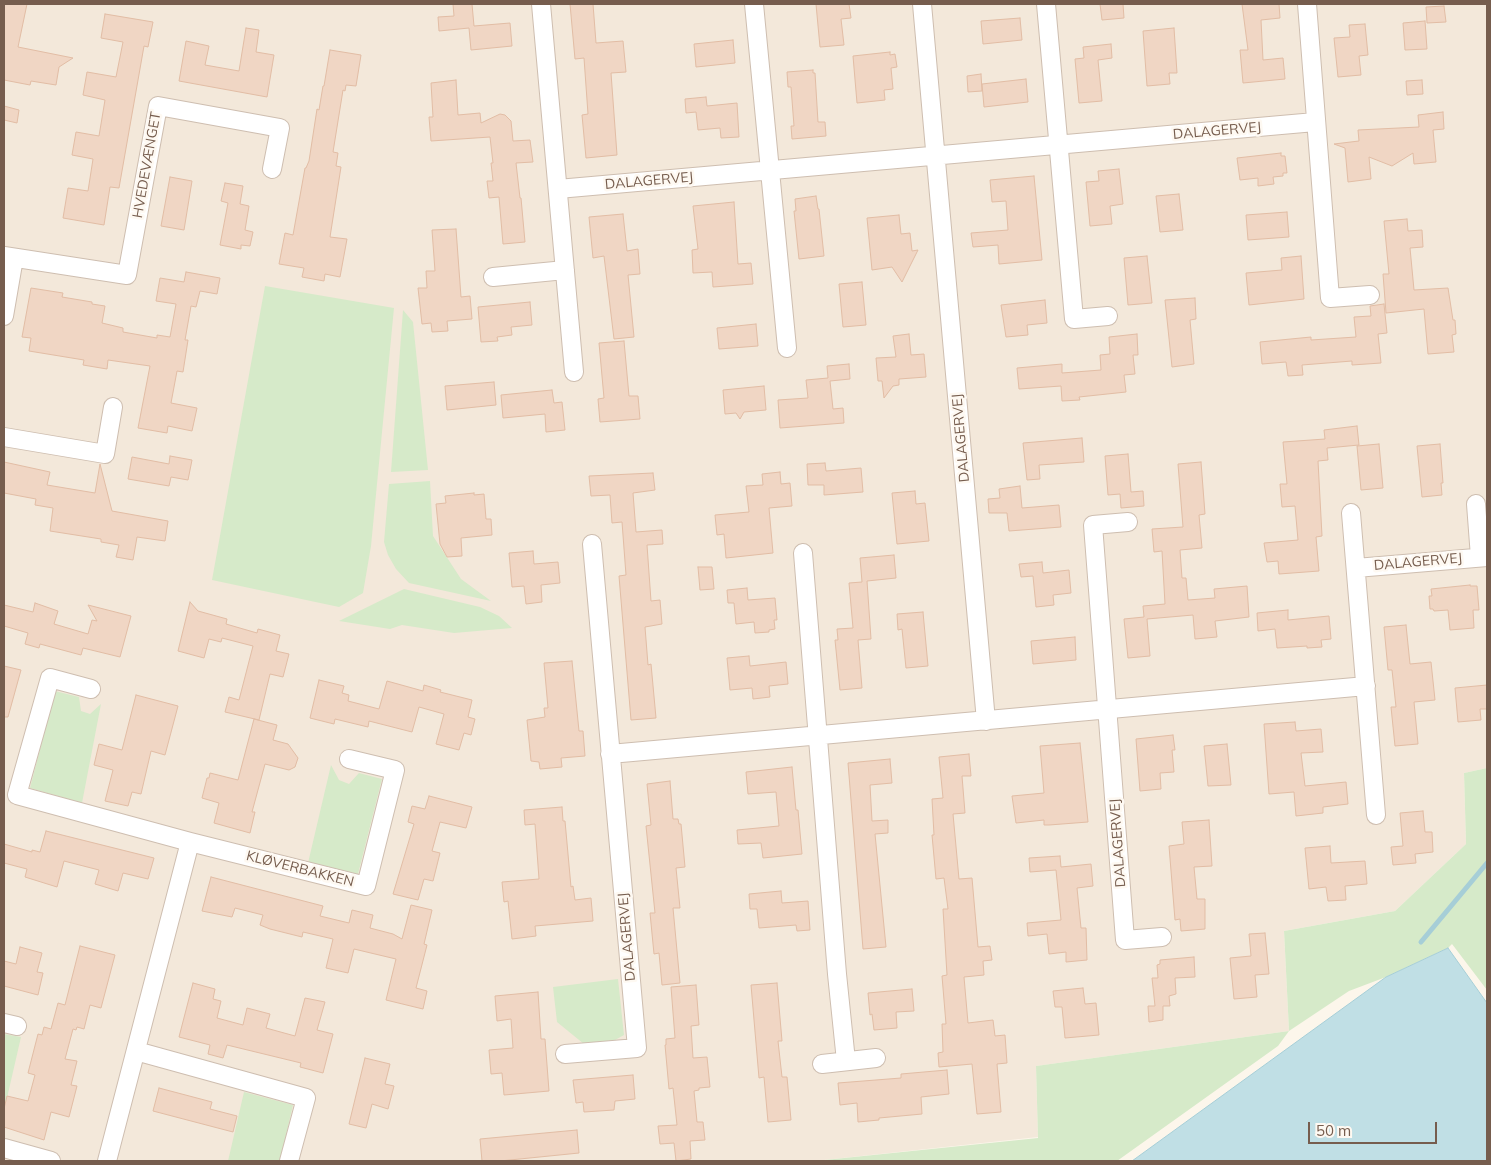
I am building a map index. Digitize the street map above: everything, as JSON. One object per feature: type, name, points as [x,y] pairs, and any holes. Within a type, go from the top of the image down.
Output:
[{"type":"street","points":[[541,4],[574,372]]},
{"type":"street","points":[[754,4],[787,348]]},
{"type":"street","name":"DALAGERVEJ","points":[[922,4],[986,720]]},
{"type":"street","points":[[1046,4],[1074,319],[1108,316]]},
{"type":"street","points":[[1307,4],[1330,298],[1370,295]]},
{"type":"street","name":"HVEDEVÆNGET","points":[[4,316],[9,257],[127,275],[158,106],[280,128],[272,169]]},
{"type":"street","name":"DALAGERVEJ","points":[[558,189],[1315,122]]},
{"type":"street","points":[[493,277],[565,270]]},
{"type":"street","points":[[4,437],[105,454],[113,407]]},
{"type":"street","name":"DALAGERVEJ","points":[[1356,568],[1484,557],[1476,504]]},
{"type":"street","name":"DALAGERVEJ","points":[[1351,512],[1376,815]]},
{"type":"street","name":"DALAGERVEJ","points":[[1128,522],[1093,525],[1125,940],[1162,937]]},
{"type":"street","name":"DALAGERVEJ","points":[[565,1054],[637,1048],[592,544]]},
{"type":"street","points":[[802,553],[836,967],[846,1062]]},
{"type":"street","name":"KLØVERBAKKEN","points":[[90,689],[50,678],[17,795],[190,842],[366,886],[395,770],[349,759]]},
{"type":"street","points":[[610,754],[1366,686]]},
{"type":"street","points":[[107,1161],[190,842]]},
{"type":"street","points":[[136,1051],[306,1098],[290,1161]]},
{"type":"street","points":[[822,1064],[876,1058]]},
{"type":"street","points":[[4,1148],[51,1161]]},
{"type":"shaded area","points":[[4,4],[1487,4],[1487,768],[1464,773],[1466,844],[1395,911],[1284,931],[1289,1031],[1036,1066],[1038,1137],[815,1161],[4,1161]]},
{"type":"green space","points":[[265,286],[394,308],[371,546],[363,593],[339,607],[212,580]]},
{"type":"green space","points":[[403,310],[413,322],[428,470],[391,472]]},
{"type":"green space","points":[[430,481],[433,536],[461,579],[491,601],[409,583],[396,569],[388,555],[384,542],[389,484]]},
{"type":"green space","points":[[404,589],[480,607],[499,616],[512,628],[454,633],[402,625],[390,629],[339,621]]},
{"type":"green space","points":[[55,691],[79,697],[81,711],[90,714],[101,704],[82,803],[30,788]]},
{"type":"green space","points":[[331,765],[339,780],[349,784],[359,773],[382,779],[358,874],[308,863]]},
{"type":"green space","points":[[1487,768],[1487,990],[1452,944],[1448,948],[1386,977],[1349,991],[1289,1031],[1284,931],[1395,911],[1466,844],[1464,773]]},
{"type":"green space","points":[[618,979],[624,1035],[615,1040],[584,1044],[557,1022],[553,987]]},
{"type":"green space","points":[[1289,1031],[1278,1046],[1117,1161],[815,1161],[1038,1138],[1036,1066]]},
{"type":"green space","points":[[4,1034],[21,1037],[4,1111]]},
{"type":"green space","points":[[244,1092],[293,1105],[280,1161],[228,1161]]},
{"type":"water","points":[[1448,948],[1487,1003],[1487,1160],[1132,1161],[1386,977]]},
{"type":"building","points":[[4,4],[27,4],[18,47],[73,58],[59,67],[56,85],[31,81],[30,85],[4,80]]},
{"type":"building","points":[[453,4],[472,4],[474,26],[510,23],[512,46],[471,50],[469,28],[439,31],[438,17],[454,16]]},
{"type":"building","points":[[570,4],[593,4],[596,43],[623,41],[626,72],[611,73],[617,155],[586,158],[582,115],[588,114],[584,58],[575,59]]},
{"type":"building","points":[[816,4],[849,4],[851,18],[841,19],[844,45],[820,47]]},
{"type":"building","points":[[1100,4],[1123,4],[1124,18],[1102,20]]},
{"type":"building","points":[[1242,4],[1279,4],[1280,18],[1261,20],[1263,60],[1283,58],[1285,79],[1243,83],[1240,50],[1248,50]]},
{"type":"building","points":[[1444,6],[1446,22],[1427,23],[1426,7]]},
{"type":"building","points":[[105,14],[153,22],[148,47],[144,46],[119,188],[110,187],[104,225],[63,218],[68,188],[88,191],[93,159],[72,155],[76,132],[99,136],[105,100],[83,95],[87,72],[116,77],[123,42],[101,38]]},
{"type":"building","points":[[1020,18],[1022,40],[983,44],[981,21]]},
{"type":"building","points":[[1425,21],[1427,49],[1405,50],[1403,23]]},
{"type":"building","points":[[1365,24],[1368,55],[1359,56],[1361,75],[1338,77],[1334,38],[1350,37],[1349,25]]},
{"type":"building","points":[[246,28],[259,30],[256,52],[274,55],[267,97],[179,81],[186,41],[209,46],[205,65],[239,71]]},
{"type":"building","points":[[1174,28],[1177,73],[1169,73],[1170,84],[1147,86],[1143,31]]},
{"type":"building","points":[[733,40],[735,63],[696,67],[694,44]]},
{"type":"building","points":[[1111,44],[1112,58],[1098,60],[1102,101],[1079,103],[1075,59],[1084,58],[1083,47]]},
{"type":"building","points":[[330,50],[361,55],[356,86],[346,85],[345,91],[343,90],[333,152],[338,153],[336,166],[341,167],[330,237],[347,239],[340,277],[325,274],[324,281],[302,277],[304,268],[279,264],[285,233],[293,235]]},
{"type":"building","points":[[890,52],[890,55],[895,54],[897,67],[891,68],[893,89],[884,90],[885,100],[857,103],[853,56]]},
{"type":"building","points":[[813,70],[813,73],[815,73],[818,122],[825,122],[826,136],[792,139],[791,126],[794,126],[791,87],[788,87],[787,72]]},
{"type":"building","points":[[981,74],[982,91],[968,92],[967,76]]},
{"type":"building","points":[[1026,79],[1028,102],[984,107],[982,84]]},
{"type":"building","points":[[456,80],[458,115],[480,113],[481,123],[500,114],[505,115],[511,121],[513,141],[530,140],[533,162],[516,163],[525,242],[503,244],[499,197],[489,198],[487,181],[493,181],[490,137],[431,141],[429,117],[433,117],[431,83]]},
{"type":"building","points":[[1422,80],[1423,94],[1407,95],[1406,81]]},
{"type":"building","points":[[706,97],[707,106],[737,103],[739,137],[721,138],[720,128],[698,130],[696,112],[686,113],[685,99]]},
{"type":"building","points":[[4,106],[19,110],[17,123],[4,120]]},
{"type":"building","points":[[1443,112],[1444,129],[1433,130],[1436,162],[1414,164],[1413,153],[1392,166],[1369,157],[1371,179],[1348,182],[1345,148],[1334,144],[1359,141],[1358,130],[1419,127],[1418,115]]},
{"type":"building","points":[[1281,153],[1281,156],[1285,156],[1287,173],[1283,173],[1283,176],[1273,177],[1274,184],[1258,186],[1258,178],[1240,180],[1237,158]]},
{"type":"building","points":[[1119,169],[1123,204],[1110,206],[1112,224],[1090,226],[1086,182],[1099,181],[1098,171]]},
{"type":"building","points":[[1034,176],[1042,260],[999,264],[998,245],[973,247],[971,233],[1008,230],[1006,201],[992,202],[990,180]]},
{"type":"building","points":[[170,177],[192,181],[184,230],[161,226]]},
{"type":"building","points":[[225,183],[243,186],[240,204],[249,206],[245,230],[253,232],[250,246],[241,245],[241,249],[220,245],[228,203],[221,201]]},
{"type":"building","points":[[1179,194],[1183,230],[1160,232],[1156,196]]},
{"type":"building","points":[[816,196],[824,256],[799,259],[794,211],[796,211],[795,199]]},
{"type":"building","points":[[734,202],[738,264],[751,263],[753,284],[713,287],[712,272],[693,273],[692,250],[698,249],[693,206]]},
{"type":"building","points":[[1287,212],[1289,237],[1248,240],[1246,215]]},
{"type":"building","points":[[623,214],[627,251],[638,249],[640,274],[628,275],[634,337],[614,339],[604,256],[593,258],[589,217]]},
{"type":"building","points":[[899,215],[901,234],[910,233],[912,251],[918,250],[902,282],[892,267],[872,270],[867,218]]},
{"type":"building","points":[[1407,219],[1408,231],[1422,230],[1423,247],[1410,248],[1414,290],[1448,288],[1453,320],[1455,320],[1456,334],[1452,335],[1454,352],[1428,354],[1424,309],[1386,313],[1383,274],[1389,274],[1384,221]]},
{"type":"building","points":[[456,229],[461,297],[470,296],[472,319],[447,321],[448,331],[432,332],[431,323],[422,324],[418,288],[427,288],[426,271],[435,271],[432,230]]},
{"type":"building","points":[[1147,256],[1152,303],[1128,305],[1124,258]]},
{"type":"building","points":[[1301,256],[1304,299],[1249,305],[1246,273],[1282,270],[1281,258]]},
{"type":"building","points":[[186,272],[220,278],[217,294],[200,291],[196,307],[191,306],[185,340],[188,340],[183,372],[177,371],[171,403],[197,408],[192,431],[168,426],[167,433],[138,428],[150,366],[108,360],[107,369],[83,365],[84,360],[29,351],[31,338],[22,337],[31,288],[63,293],[62,297],[105,306],[102,323],[123,328],[123,332],[157,338],[157,335],[170,337],[176,304],[156,301],[160,278],[184,282]]},
{"type":"building","points":[[862,282],[866,325],[843,327],[839,284]]},
{"type":"building","points":[[1195,298],[1196,319],[1190,320],[1194,364],[1172,367],[1165,300]]},
{"type":"building","points":[[1045,300],[1047,323],[1027,325],[1028,335],[1006,337],[1001,305]]},
{"type":"building","points":[[530,302],[532,325],[511,327],[512,335],[497,337],[498,341],[481,342],[478,307]]},
{"type":"building","points":[[1384,304],[1387,333],[1378,334],[1381,363],[1352,365],[1352,361],[1302,365],[1303,375],[1288,376],[1286,362],[1262,364],[1260,342],[1311,337],[1311,340],[1356,337],[1354,317],[1371,316],[1370,306]]},
{"type":"building","points":[[756,324],[758,346],[719,349],[717,328]]},
{"type":"building","points":[[909,334],[911,355],[924,354],[926,377],[899,379],[899,385],[893,386],[884,398],[882,381],[878,381],[876,358],[896,357],[893,336]]},
{"type":"building","points":[[1137,334],[1138,355],[1133,355],[1135,374],[1124,375],[1126,392],[1079,397],[1080,400],[1062,401],[1061,386],[1019,389],[1017,368],[1062,364],[1062,373],[1101,370],[1100,355],[1110,354],[1109,337]]},
{"type":"building","points":[[624,341],[629,396],[638,396],[640,419],[600,422],[598,399],[604,398],[599,343]]},
{"type":"building","points":[[849,364],[850,379],[830,381],[833,409],[843,408],[844,423],[780,428],[778,400],[808,398],[806,380],[828,378],[827,366]]},
{"type":"building","points":[[494,382],[496,405],[447,410],[445,386]]},
{"type":"building","points":[[764,386],[766,410],[744,412],[740,419],[736,413],[725,414],[723,390]]},
{"type":"building","points":[[552,390],[554,403],[562,402],[565,430],[546,432],[545,414],[503,418],[501,395]]},
{"type":"building","points":[[1357,426],[1359,445],[1327,448],[1328,460],[1318,461],[1322,536],[1316,537],[1319,571],[1279,574],[1278,561],[1267,562],[1264,543],[1298,540],[1295,506],[1282,507],[1280,484],[1287,484],[1283,442],[1325,439],[1324,430]]},
{"type":"building","points":[[1082,438],[1084,462],[1039,465],[1040,479],[1027,480],[1023,443]]},
{"type":"building","points":[[1379,444],[1383,488],[1361,490],[1357,446]]},
{"type":"building","points":[[1440,444],[1442,495],[1422,497],[1417,446]]},
{"type":"building","points":[[1128,454],[1131,492],[1143,491],[1144,506],[1121,508],[1120,494],[1108,495],[1105,456]]},
{"type":"building","points":[[170,456],[192,460],[188,480],[171,477],[169,486],[128,479],[132,457],[169,464]]},
{"type":"building","points":[[4,462],[50,472],[47,485],[95,493],[100,464],[112,511],[168,521],[165,541],[137,537],[133,560],[116,557],[119,545],[101,542],[101,539],[50,531],[53,508],[35,505],[36,499],[4,493]]},
{"type":"building","points":[[1201,462],[1205,514],[1199,515],[1202,548],[1180,550],[1182,578],[1186,578],[1188,600],[1215,598],[1214,589],[1247,586],[1249,617],[1215,621],[1217,637],[1195,639],[1193,615],[1147,619],[1150,656],[1128,658],[1124,619],[1144,617],[1143,606],[1165,604],[1162,551],[1154,552],[1152,529],[1183,527],[1178,464]]},
{"type":"building","points":[[825,463],[826,471],[861,468],[863,492],[824,495],[824,485],[808,485],[807,464]]},
{"type":"building","points":[[780,472],[781,484],[790,483],[792,506],[769,508],[773,553],[726,558],[724,534],[717,535],[715,515],[749,512],[746,486],[763,485],[762,474]]},
{"type":"building","points":[[653,473],[655,490],[633,493],[636,532],[662,530],[663,544],[647,545],[651,601],[660,600],[662,624],[645,627],[648,665],[651,664],[656,718],[631,720],[619,576],[626,575],[622,522],[612,523],[610,495],[591,496],[589,476]]},
{"type":"building","points":[[1020,486],[1022,508],[1059,505],[1061,527],[1009,531],[1007,513],[989,513],[988,499],[1000,498],[999,489]]},
{"type":"building","points":[[915,491],[916,504],[925,503],[929,541],[897,544],[892,493]]},
{"type":"building","points":[[474,493],[474,495],[484,494],[486,519],[491,519],[492,535],[461,538],[462,556],[447,557],[440,544],[436,504],[446,503],[445,496]]},
{"type":"building","points":[[533,551],[534,564],[558,562],[560,583],[541,585],[542,602],[526,604],[524,586],[512,587],[509,553]]},
{"type":"building","points":[[894,555],[896,578],[867,581],[871,639],[858,640],[862,688],[840,690],[835,640],[838,640],[837,629],[853,628],[849,583],[862,582],[860,558]]},
{"type":"building","points":[[1042,562],[1043,573],[1069,570],[1071,593],[1053,595],[1054,605],[1036,607],[1033,576],[1021,577],[1019,564]]},
{"type":"building","points":[[698,567],[712,567],[714,589],[700,590]]},
{"type":"building","points":[[1477,586],[1479,610],[1473,610],[1474,628],[1450,630],[1448,610],[1434,611],[1430,609],[1429,596],[1432,596],[1431,589]]},
{"type":"building","points":[[747,588],[748,600],[775,598],[777,620],[774,620],[775,629],[769,630],[769,632],[755,633],[754,622],[736,624],[734,603],[728,603],[727,590]]},
{"type":"building","points":[[190,602],[198,611],[227,619],[226,624],[257,633],[258,629],[280,635],[276,651],[289,654],[283,677],[270,674],[259,720],[225,712],[229,697],[239,700],[253,646],[222,638],[221,642],[209,639],[204,658],[178,651]]},
{"type":"building","points":[[35,603],[58,611],[54,624],[88,634],[92,620],[97,621],[88,605],[131,616],[120,657],[83,648],[81,655],[40,644],[39,648],[25,644],[28,633],[4,626],[4,605],[33,612]]},
{"type":"building","points":[[1288,610],[1288,620],[1329,616],[1331,639],[1321,640],[1322,647],[1277,648],[1275,629],[1258,631],[1257,613]]},
{"type":"building","points":[[923,612],[928,666],[906,668],[902,629],[898,630],[897,614]]},
{"type":"building","points":[[1406,625],[1410,664],[1431,662],[1435,700],[1414,702],[1418,744],[1395,746],[1391,707],[1396,707],[1392,670],[1388,670],[1384,627]]},
{"type":"building","points":[[1075,637],[1076,660],[1033,664],[1031,641]]},
{"type":"building","points":[[749,656],[750,666],[786,662],[788,684],[769,686],[770,697],[753,699],[752,688],[730,690],[727,658]]},
{"type":"building","points":[[572,661],[579,731],[583,731],[585,756],[561,758],[562,767],[540,769],[539,762],[531,761],[527,720],[545,717],[544,708],[548,708],[544,663]]},
{"type":"building","points":[[4,666],[21,670],[8,717],[4,717]]},
{"type":"building","points":[[319,680],[344,686],[342,693],[349,695],[348,701],[379,709],[387,681],[423,691],[424,685],[441,690],[440,692],[472,700],[468,717],[475,719],[471,735],[464,733],[459,750],[436,744],[444,714],[419,707],[412,732],[369,721],[368,727],[335,719],[334,724],[310,718]]},
{"type":"building","points":[[1487,685],[1487,709],[1480,709],[1481,720],[1458,722],[1455,688]]},
{"type":"building","points":[[136,695],[178,706],[165,755],[151,751],[141,794],[132,792],[128,806],[105,801],[113,770],[94,765],[99,744],[122,750]]},
{"type":"building","points":[[254,719],[277,725],[273,740],[288,744],[298,758],[295,767],[289,770],[265,764],[252,812],[255,812],[250,833],[214,823],[219,803],[202,798],[210,773],[238,780]]},
{"type":"building","points":[[1295,722],[1296,731],[1321,729],[1323,752],[1301,753],[1305,786],[1346,782],[1348,804],[1323,807],[1323,813],[1296,816],[1294,792],[1269,794],[1264,724]]},
{"type":"building","points":[[1173,735],[1175,750],[1172,750],[1174,772],[1160,773],[1161,789],[1140,791],[1136,739]]},
{"type":"building","points":[[1080,743],[1088,822],[1044,825],[1044,820],[1016,823],[1012,796],[1044,793],[1040,746]]},
{"type":"building","points":[[1227,744],[1231,785],[1208,786],[1204,746]]},
{"type":"building","points":[[969,754],[971,776],[962,776],[965,813],[953,814],[959,879],[972,878],[978,947],[990,946],[992,960],[983,961],[984,975],[964,977],[968,1023],[993,1020],[995,1036],[1005,1035],[1007,1063],[997,1064],[1001,1112],[977,1114],[972,1064],[939,1067],[938,1053],[943,1052],[942,1024],[946,1024],[942,976],[947,975],[943,909],[948,909],[944,878],[936,879],[932,835],[934,835],[932,799],[943,798],[939,757]]},
{"type":"building","points":[[890,759],[892,783],[870,785],[872,821],[888,820],[888,833],[875,834],[886,947],[863,949],[848,763]]},
{"type":"building","points":[[792,767],[802,854],[763,858],[761,843],[738,844],[737,830],[779,826],[776,792],[748,794],[746,772]]},
{"type":"building","points":[[670,781],[673,819],[678,819],[679,824],[681,824],[685,867],[676,868],[680,908],[673,908],[680,983],[662,985],[659,953],[654,954],[650,913],[655,913],[646,826],[651,825],[647,784]]},
{"type":"building","points":[[429,796],[472,807],[466,828],[440,822],[432,851],[440,853],[433,881],[424,879],[418,900],[393,894],[414,824],[408,822],[412,806],[425,809]]},
{"type":"building","points":[[562,807],[571,887],[573,886],[575,900],[591,898],[593,921],[535,926],[536,936],[512,939],[508,901],[504,902],[502,882],[539,879],[535,824],[525,825],[524,810]]},
{"type":"building","points":[[1423,811],[1425,832],[1432,832],[1433,852],[1415,854],[1416,863],[1393,865],[1391,847],[1403,846],[1400,813]]},
{"type":"building","points":[[1209,820],[1212,866],[1194,867],[1197,899],[1205,899],[1205,929],[1181,931],[1180,919],[1175,920],[1169,846],[1184,844],[1182,822]]},
{"type":"building","points":[[46,831],[154,858],[148,879],[123,873],[118,891],[95,884],[99,870],[64,861],[57,887],[25,877],[27,869],[4,863],[4,844],[32,852],[32,850],[40,852]]},
{"type":"building","points":[[1330,846],[1331,863],[1365,861],[1367,884],[1345,886],[1346,900],[1328,901],[1326,887],[1309,889],[1305,848]]},
{"type":"building","points":[[1060,856],[1061,867],[1091,864],[1093,886],[1077,888],[1081,928],[1086,928],[1087,960],[1066,962],[1066,952],[1049,954],[1047,934],[1028,936],[1027,923],[1061,920],[1056,870],[1030,872],[1029,858]]},
{"type":"building","points":[[211,877],[323,906],[320,916],[349,923],[352,910],[373,915],[370,928],[393,934],[402,939],[411,905],[432,910],[424,944],[427,945],[416,988],[427,991],[423,1009],[386,1000],[396,959],[354,949],[348,973],[326,968],[333,939],[303,932],[302,937],[270,929],[260,925],[263,915],[235,908],[232,917],[202,911]]},
{"type":"building","points":[[781,891],[782,903],[808,901],[810,930],[797,931],[796,925],[759,928],[757,909],[750,909],[749,894]]},
{"type":"building","points":[[1265,933],[1269,974],[1255,975],[1257,997],[1234,999],[1230,958],[1251,956],[1249,934]]},
{"type":"building","points":[[80,946],[115,955],[101,1008],[90,1005],[84,1029],[77,1027],[76,1030],[73,1029],[65,1059],[77,1061],[71,1085],[77,1086],[69,1117],[51,1112],[44,1140],[4,1127],[4,1109],[7,1096],[28,1101],[35,1075],[28,1073],[38,1034],[42,1035],[44,1027],[51,1029],[58,1003],[65,1005]]},
{"type":"building","points":[[20,947],[42,953],[37,972],[43,973],[38,995],[4,986],[4,961],[16,964]]},
{"type":"building","points":[[1194,957],[1195,977],[1175,978],[1176,994],[1169,996],[1170,1006],[1163,1006],[1163,1020],[1149,1022],[1148,1006],[1155,1006],[1152,978],[1158,978],[1157,965],[1160,964],[1160,960]]},
{"type":"building","points":[[193,983],[215,989],[213,999],[221,1001],[217,1018],[243,1025],[247,1008],[270,1014],[266,1028],[295,1036],[305,998],[325,1002],[317,1030],[333,1034],[323,1073],[300,1067],[301,1063],[227,1045],[223,1058],[208,1054],[210,1045],[179,1037]]},
{"type":"building","points":[[777,983],[782,1041],[778,1041],[782,1077],[787,1077],[791,1120],[768,1122],[764,1077],[759,1078],[751,985]]},
{"type":"building","points":[[696,985],[699,1025],[691,1026],[693,1058],[707,1057],[710,1087],[699,1088],[699,1090],[694,1091],[697,1122],[703,1122],[705,1140],[690,1141],[691,1159],[676,1161],[674,1143],[660,1144],[658,1126],[677,1125],[673,1088],[669,1089],[665,1045],[666,1039],[675,1038],[671,987]]},
{"type":"building","points":[[1083,988],[1085,1004],[1096,1003],[1099,1035],[1065,1038],[1062,1007],[1055,1007],[1053,991]]},
{"type":"building","points":[[912,989],[914,1011],[896,1012],[897,1028],[874,1030],[872,1014],[870,1015],[868,993]]},
{"type":"building","points":[[538,992],[541,1039],[545,1039],[549,1091],[504,1095],[502,1073],[491,1074],[489,1050],[513,1048],[511,1019],[497,1021],[495,996]]},
{"type":"building","points":[[365,1058],[390,1064],[385,1084],[394,1086],[388,1109],[372,1104],[366,1128],[349,1124]]},
{"type":"building","points":[[947,1070],[949,1094],[921,1097],[922,1114],[858,1122],[857,1103],[840,1105],[838,1083],[901,1078],[901,1074]]},
{"type":"building","points":[[633,1075],[635,1099],[615,1101],[614,1110],[584,1112],[583,1102],[576,1103],[573,1080]]},
{"type":"building","points":[[159,1088],[212,1102],[210,1109],[237,1116],[233,1132],[153,1111]]},
{"type":"building","points":[[577,1130],[579,1153],[482,1161],[480,1139]]},
{"type":"waterway","points":[[1421,942],[1487,863]]}]
